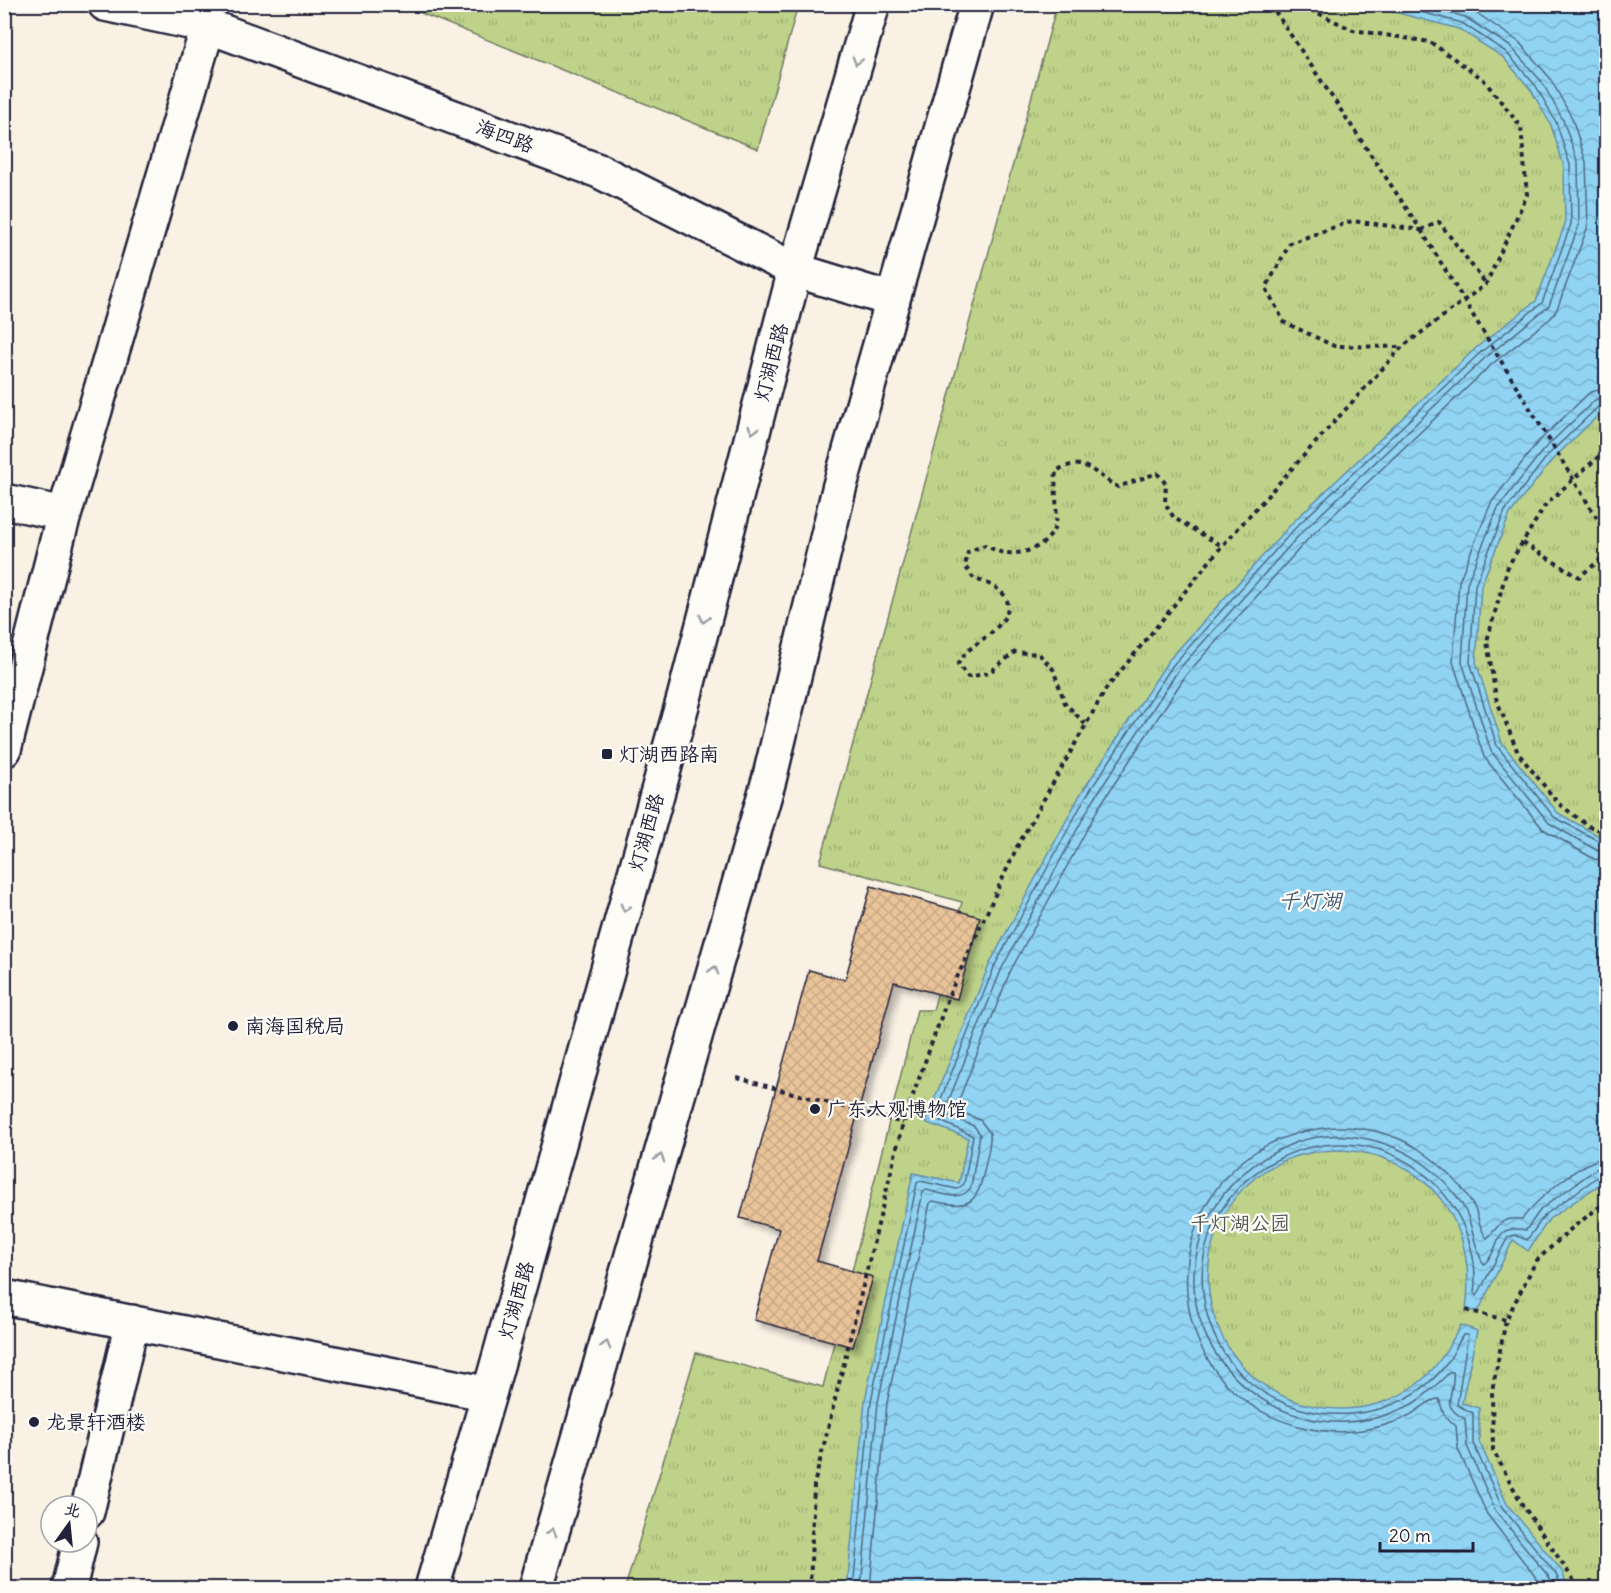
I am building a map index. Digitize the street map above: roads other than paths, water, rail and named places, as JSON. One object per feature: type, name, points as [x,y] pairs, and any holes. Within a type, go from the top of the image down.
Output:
[{"type":"main road","name":"海四路","points":[[105,4],[208,26],[599,171],[795,270],[893,300]]},
{"type":"main road","name":"灯湖西路","points":[[432,1588],[489,1394],[684,698],[795,270],[873,4]]},
{"type":"main road","points":[[536,1588],[769,780],[839,489],[977,4]]},
{"type":"main road","points":[[4,750],[64,514],[208,26]]},
{"type":"main road","points":[[4,501],[64,514]]},
{"type":"main road","points":[[4,1297],[489,1394]]},
{"type":"main road","points":[[91,1494],[132,1322]]},
{"type":"main road","points":[[69,1588],[77,1554]]},
{"type":"water","name":"千灯湖","points":[[1368,5],[1606,5],[1606,408],[1553,459],[1510,514],[1481,586],[1476,662],[1502,743],[1558,813],[1606,840],[1606,1180],[1549,1219],[1528,1251],[1513,1240],[1478,1312],[1466,1310],[1463,1247],[1441,1199],[1404,1167],[1358,1152],[1310,1153],[1266,1170],[1230,1205],[1210,1256],[1208,1285],[1217,1326],[1239,1362],[1257,1380],[1278,1394],[1301,1403],[1326,1408],[1352,1408],[1377,1404],[1401,1395],[1434,1368],[1461,1325],[1477,1331],[1462,1403],[1479,1408],[1479,1441],[1507,1504],[1562,1571],[1568,1588],[847,1588],[865,1400],[913,1173],[959,1183],[968,1138],[925,1122],[990,963],[1080,795],[1168,661],[1293,522],[1477,347],[1536,301],[1565,224],[1564,166],[1551,125],[1531,90],[1503,57],[1459,29]]},
{"type":"place","name":"灯湖西路南","points":[[607,754]]},
{"type":"place","name":"南海国税局","points":[[233,1026]]},
{"type":"place","name":"广东大观博物馆","points":[[815,1109]]},
{"type":"place","name":"龙景轩酒楼","points":[[34,1422]]},
{"type":"park label","name":"千灯湖公园","points":[[1240,1223]]}]
